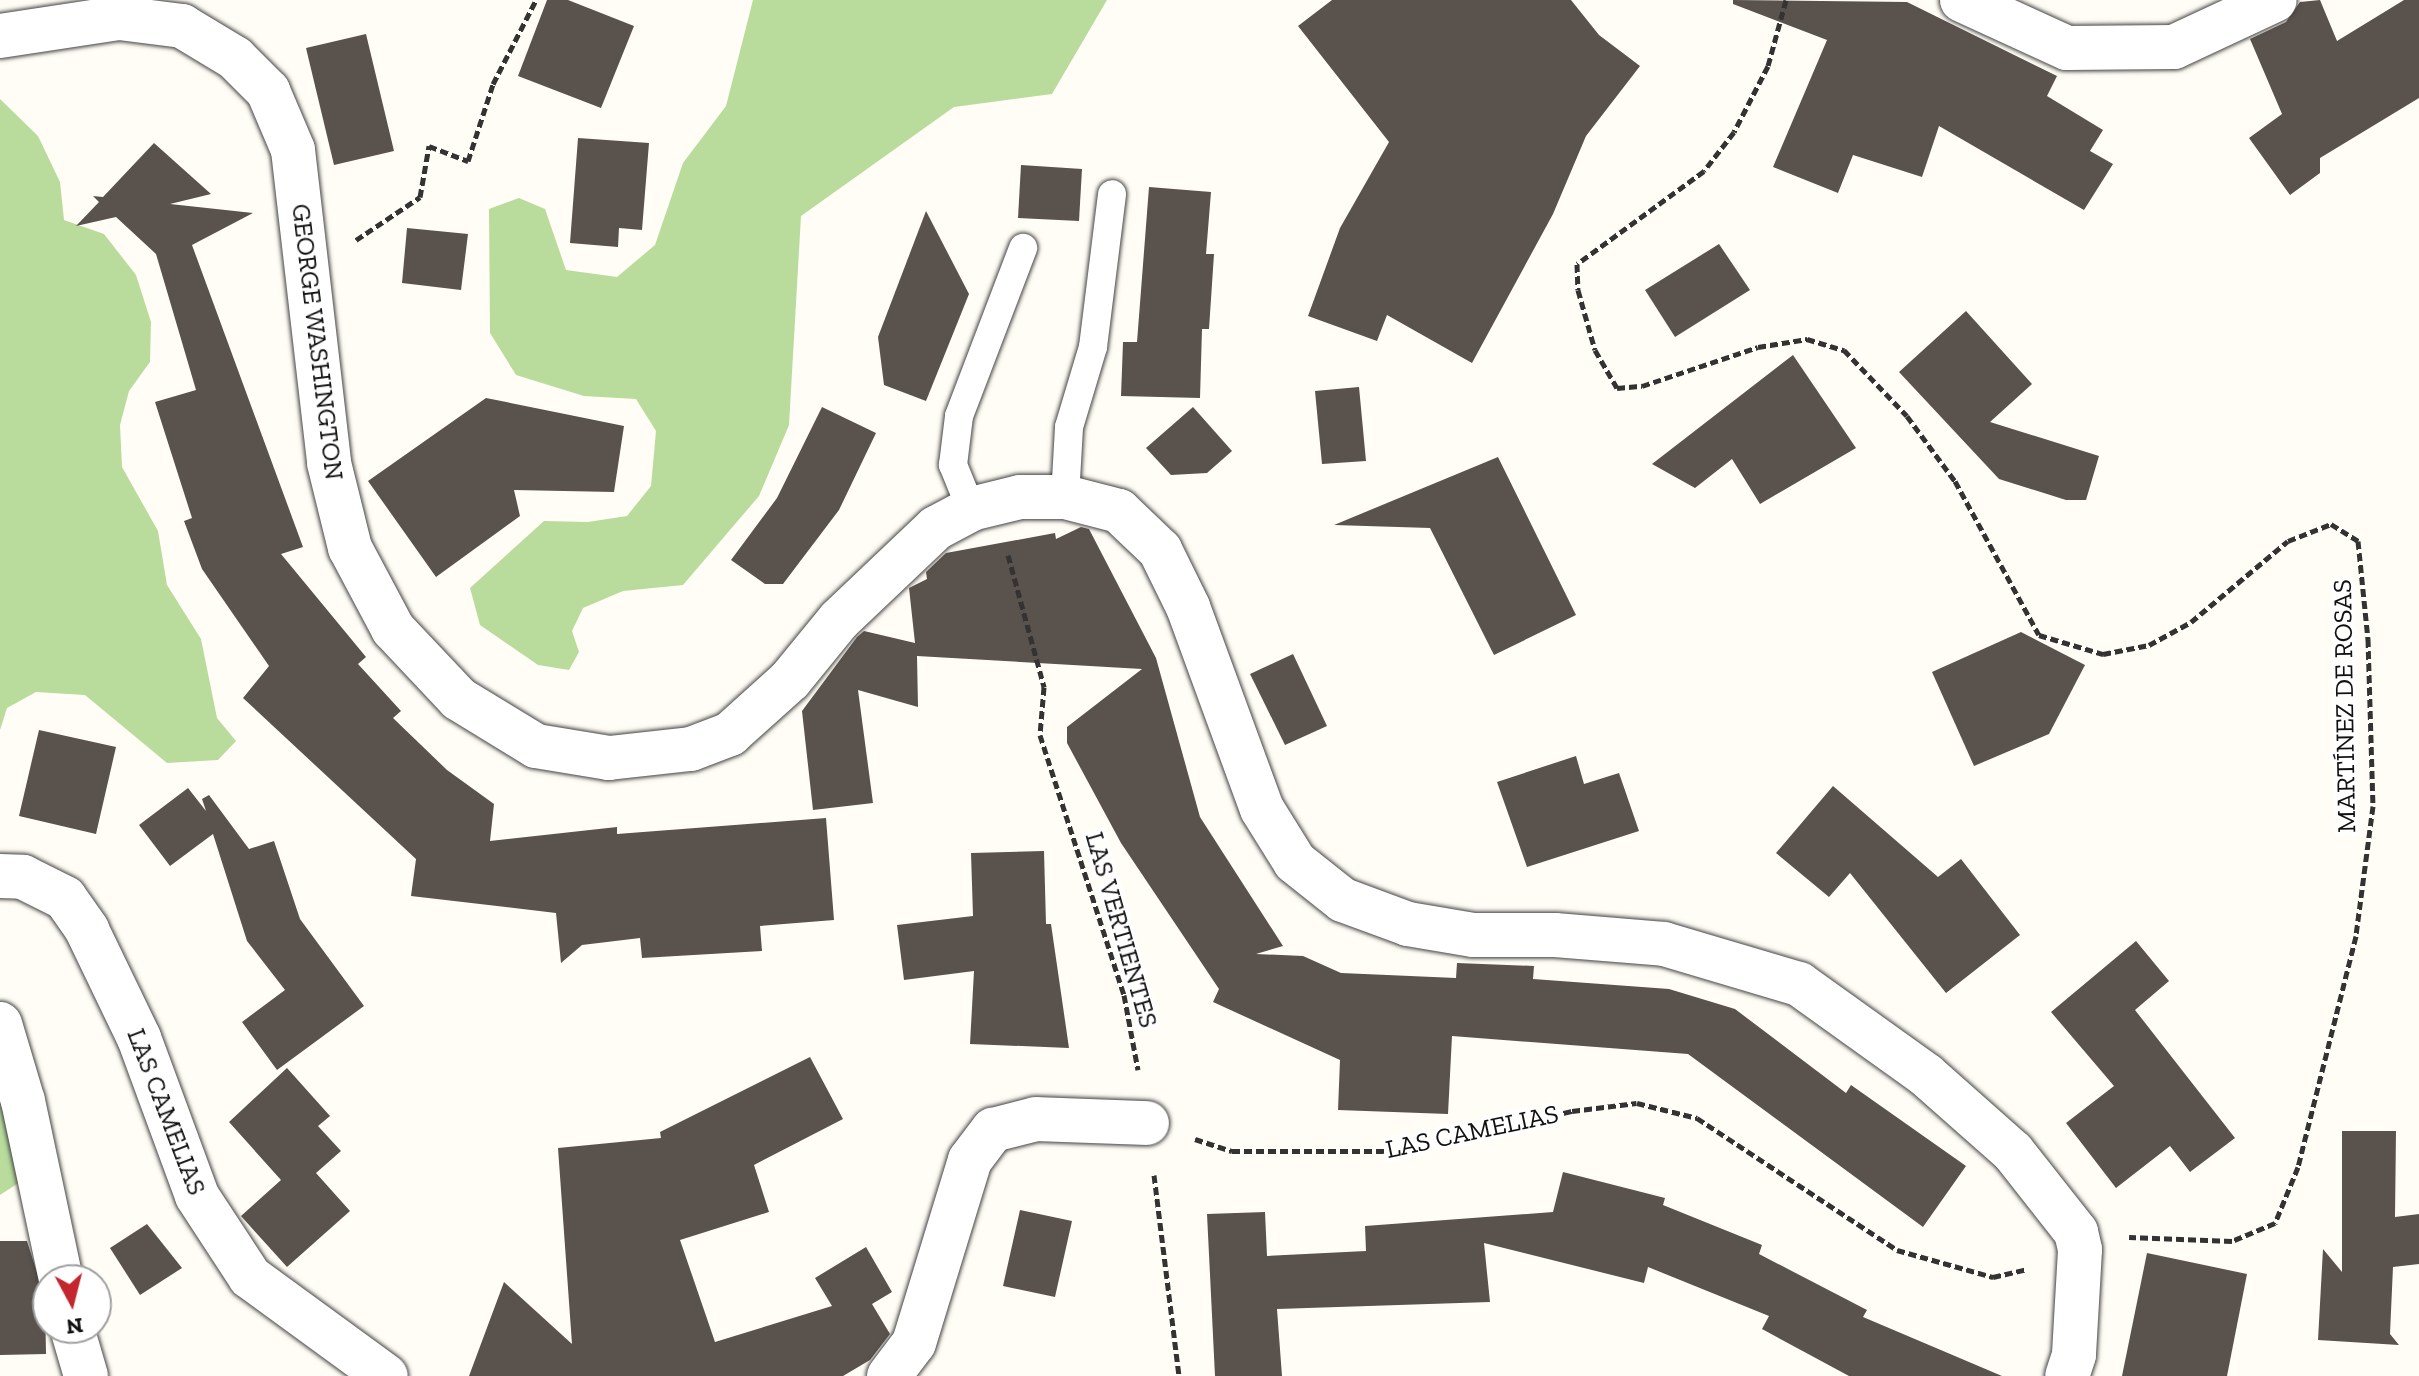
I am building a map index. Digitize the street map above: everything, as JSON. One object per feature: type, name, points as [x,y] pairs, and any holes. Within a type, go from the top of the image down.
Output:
[{"type":"street","points":[[1962,0],[2067,48],[2082,48],[2174,47],[2275,0]]},
{"type":"street","name":"GEORGE WASHINGTON","points":[[0,36],[119,18],[182,26],[235,58],[268,91],[293,150],[329,463],[350,548],[393,629],[459,699],[536,746],[609,758],[691,749],[730,734],[790,680],[839,620],[936,528],[983,506],[1065,497],[1119,511],[1160,550],[1188,607],[1262,809],[1295,862],[1343,900],[1408,924],[1473,935],[1664,944],[1799,984],[1926,1075],[2013,1152],[2078,1241]]},
{"type":"street","name":"LAS CAMELIAS","points":[[0,876],[23,877],[65,898],[87,930],[139,1038],[197,1196],[250,1277],[386,1376]]},
{"type":"street","points":[[0,1024],[23,1101],[58,1264]]},
{"type":"street","points":[[889,1376],[914,1343],[970,1160],[993,1130],[1036,1119],[1147,1123]]},
{"type":"street","points":[[2067,1376],[2074,1355],[2078,1241]]},
{"type":"street","points":[[77,1344],[86,1376]]},
{"type":"lane","points":[[1065,497],[1069,427],[1093,347],[1112,194]]},
{"type":"lane","points":[[983,506],[953,465],[959,416],[1023,248]]},
{"type":"path","points":[[308,273],[420,197],[429,146],[468,161],[493,84],[536,0]]},
{"type":"path","name":"MARTÍNEZ DE ROSAS","points":[[1786,0],[1768,66],[1734,132],[1704,171],[1577,264],[1595,350],[1617,388],[1642,386],[1758,347],[1807,339],[1844,350],[1907,416],[1955,481],[2039,635],[2103,654],[2149,645],[2191,622],[2288,541],[2331,524],[2358,541],[2368,639],[2373,806],[2356,936],[2298,1167],[2275,1223],[2232,1241],[2078,1241]]},
{"type":"path","name":"LAS VERTIENTES","points":[[983,506],[1044,687],[1040,735],[1124,995],[1147,1123],[1179,1376]]},
{"type":"path","name":"LAS CAMELIAS","points":[[1147,1123],[1232,1151],[1317,1155],[1400,1151],[1572,1111],[1637,1103],[1697,1118],[1897,1250],[1993,1277],[2078,1241]]},
{"type":"green space","points":[[753,0],[1107,0],[1052,94],[954,107],[801,216],[789,425],[759,496],[683,585],[623,591],[583,608],[572,631],[579,652],[569,670],[538,665],[480,625],[470,588],[544,521],[588,522],[627,516],[651,486],[656,431],[636,399],[584,396],[516,375],[490,333],[489,209],[519,198],[545,209],[566,270],[617,277],[655,245],[683,163],[726,106]]},
{"type":"green space","points":[[0,99],[38,136],[60,182],[64,220],[104,234],[136,275],[151,322],[150,362],[129,391],[120,425],[122,467],[158,531],[167,585],[201,639],[217,718],[236,741],[218,760],[167,763],[85,695],[36,692],[7,708],[0,730]]},
{"type":"green space","points":[[0,1087],[29,1176],[0,1195]]},
{"type":"building","points":[[547,0],[568,0],[634,26],[601,108],[518,76]]},
{"type":"building","points":[[1332,0],[1571,0],[1599,35],[1640,66],[1586,136],[1553,214],[1472,363],[1387,315],[1377,341],[1308,316],[1340,228],[1389,142],[1298,26]]},
{"type":"building","points":[[1733,0],[1907,2],[2057,76],[2047,96],[2103,130],[2090,151],[2113,164],[2084,210],[1939,126],[1922,177],[1853,155],[1838,193],[1773,167],[1827,40],[1733,4]]},
{"type":"building","points":[[2320,0],[2337,41],[2404,0],[2419,0],[2419,98],[2320,158],[2320,173],[2290,195],[2249,138],[2282,114],[2250,39],[2286,22],[2300,2]]},
{"type":"building","points":[[366,34],[394,151],[334,165],[306,48]]},
{"type":"building","points":[[578,138],[649,143],[642,230],[619,228],[618,247],[570,243]]},
{"type":"building","points":[[154,143],[211,194],[170,204],[253,213],[192,245],[303,547],[281,554],[366,657],[358,664],[401,711],[393,718],[447,770],[494,804],[490,841],[617,827],[617,834],[826,818],[834,920],[760,926],[762,951],[642,958],[640,938],[582,945],[561,963],[556,913],[411,896],[416,859],[243,698],[269,666],[202,569],[184,521],[192,518],[155,402],[196,390],[156,254],[116,217],[76,226],[99,202],[93,196],[103,197]]},
{"type":"building","points":[[1021,165],[1082,169],[1079,221],[1018,218]]},
{"type":"building","points":[[1149,187],[1211,192],[1206,254],[1214,254],[1209,329],[1202,329],[1200,398],[1121,396],[1123,342],[1137,342]]},
{"type":"building","points":[[926,211],[969,294],[926,401],[884,385],[878,337]]},
{"type":"building","points":[[407,228],[468,234],[461,290],[402,283]]},
{"type":"building","points":[[1719,244],[1750,290],[1675,337],[1645,290]]},
{"type":"building","points":[[1966,311],[2032,384],[1990,422],[2099,456],[2086,500],[2066,500],[1999,479],[1899,372]]},
{"type":"building","points":[[1793,355],[1856,448],[1760,504],[1732,459],[1695,488],[1652,464]]},
{"type":"building","points":[[1359,387],[1366,461],[1322,464],[1315,391]]},
{"type":"building","points":[[486,398],[624,426],[614,492],[514,490],[520,516],[436,577],[368,481]]},
{"type":"building","points":[[822,407],[876,433],[839,510],[783,584],[765,584],[731,560],[777,498]]},
{"type":"building","points":[[1193,407],[1232,451],[1207,473],[1171,475],[1146,448]]},
{"type":"building","points":[[1498,457],[1576,615],[1494,655],[1430,528],[1334,525]]},
{"type":"building","points":[[1081,527],[1089,529],[1156,658],[1200,817],[1283,946],[1256,954],[1303,956],[1341,973],[1456,978],[1457,963],[1534,966],[1533,979],[1669,989],[1735,1009],[1846,1093],[1851,1085],[1966,1166],[1923,1227],[1688,1054],[1452,1036],[1448,1114],[1338,1110],[1340,1060],[1213,1002],[1219,989],[1121,843],[1067,743],[1067,727],[1142,669],[917,656],[918,707],[858,690],[873,803],[813,810],[802,711],[857,637],[864,631],[915,643],[909,588],[927,579],[926,572],[946,553],[1055,533],[1056,539]]},
{"type":"building","points":[[2021,632],[2085,665],[2049,734],[1974,766],[1932,672]]},
{"type":"building","points":[[1293,654],[1327,726],[1285,745],[1250,674]]},
{"type":"building","points":[[39,730],[116,747],[96,834],[19,816]]},
{"type":"building","points":[[1576,756],[1584,784],[1619,773],[1639,831],[1527,867],[1497,782]]},
{"type":"building","points":[[1833,786],[1938,877],[1961,859],[2020,935],[1946,993],[1850,873],[1829,897],[1776,853]]},
{"type":"building","points":[[188,788],[206,811],[202,799],[209,795],[249,849],[274,841],[300,919],[364,1006],[277,1070],[242,1022],[285,990],[247,941],[213,834],[170,866],[139,825]]},
{"type":"building","points":[[1044,851],[1046,924],[1051,924],[1069,1048],[970,1044],[974,971],[904,980],[897,925],[973,916],[971,853]]},
{"type":"building","points":[[2136,941],[2169,981],[2135,1010],[2235,1138],[2190,1172],[2170,1146],[2116,1188],[2066,1123],[2114,1086],[2051,1012]]},
{"type":"building","points":[[810,1057],[843,1119],[754,1165],[769,1212],[680,1240],[715,1342],[832,1306],[815,1278],[866,1247],[892,1292],[872,1304],[890,1334],[870,1360],[843,1376],[469,1376],[504,1282],[572,1344],[558,1148],[661,1138],[660,1132]]},
{"type":"building","points":[[287,1068],[330,1116],[318,1126],[341,1151],[316,1173],[350,1211],[287,1267],[241,1216],[281,1180],[229,1122]]},
{"type":"building","points":[[2342,1131],[2396,1131],[2395,1217],[2419,1214],[2419,1264],[2393,1267],[2390,1334],[2399,1345],[2318,1340],[2323,1249],[2342,1272]]},
{"type":"building","points":[[1563,1172],[1665,1198],[1663,1205],[1762,1245],[1759,1254],[1867,1310],[1863,1317],[2002,1376],[1849,1376],[1762,1329],[1769,1316],[1648,1267],[1644,1283],[1484,1243],[1490,1302],[1277,1309],[1282,1376],[1215,1376],[1207,1214],[1265,1212],[1267,1256],[1366,1251],[1365,1226],[1553,1212]]},
{"type":"building","points":[[1020,1210],[1072,1221],[1055,1297],[1003,1286]]},
{"type":"building","points":[[147,1224],[182,1268],[140,1295],[110,1248]]},
{"type":"building","points":[[0,1241],[27,1241],[34,1264],[32,1344],[46,1344],[46,1354],[0,1355]]},
{"type":"building","points":[[2147,1253],[2247,1274],[2227,1376],[2122,1376]]}]
